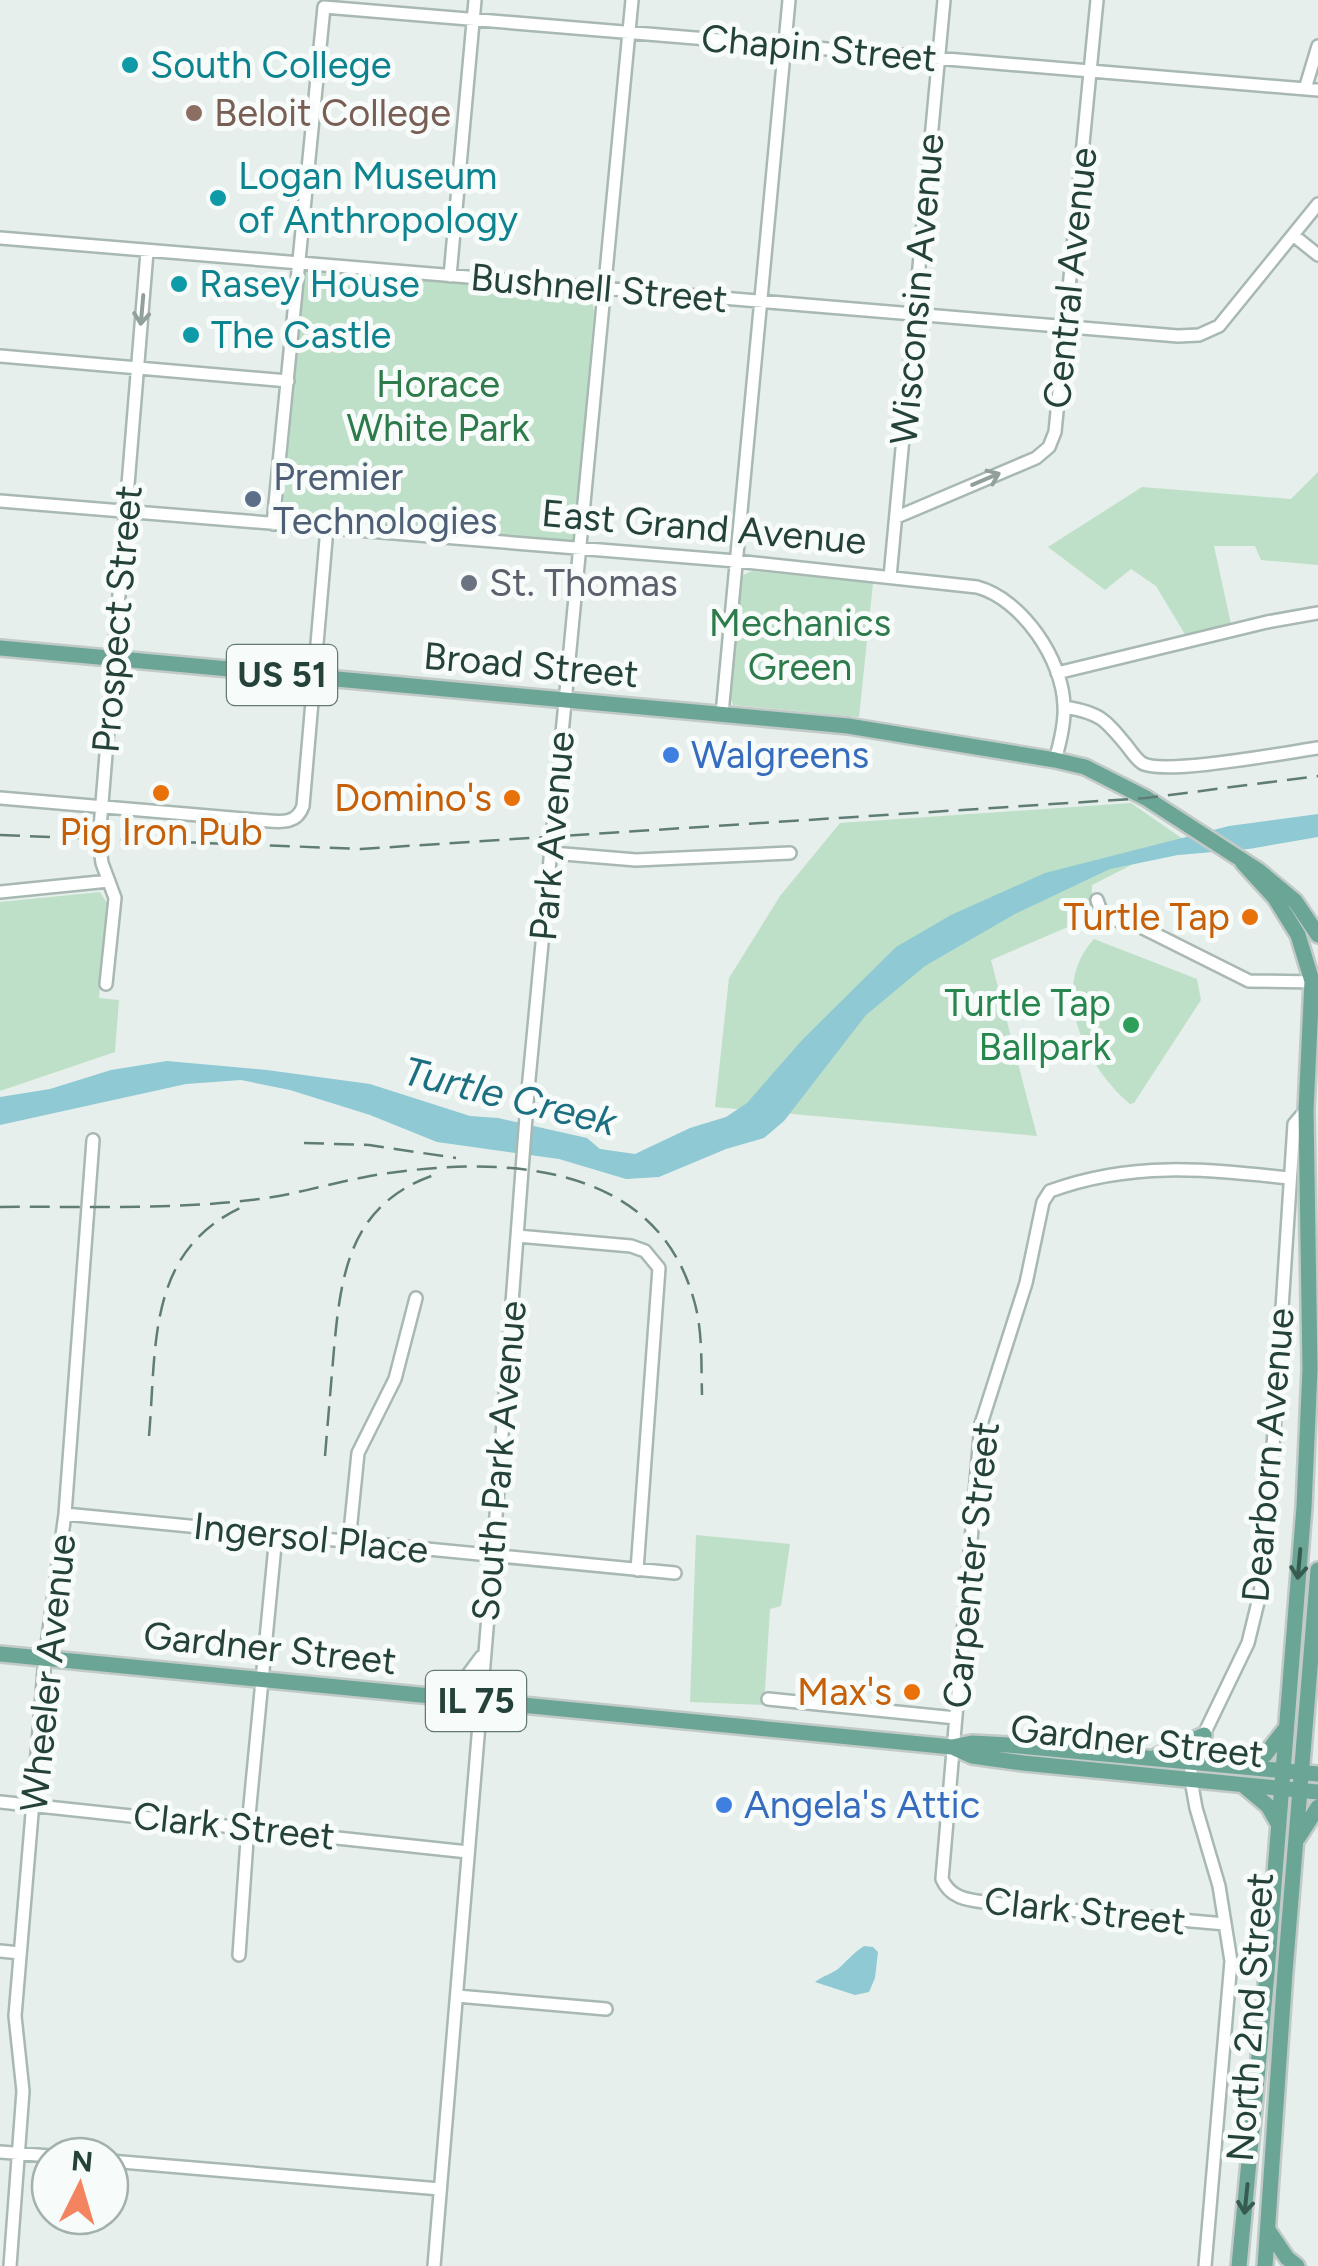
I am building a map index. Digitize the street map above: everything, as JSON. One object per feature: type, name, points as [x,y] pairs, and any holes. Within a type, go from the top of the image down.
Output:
[{"type":"main road","name":"Broad Street","points":[[0,648],[869,728],[1055,760]]},
{"type":"main road","name":"US 51","points":[[1055,760],[1086,766],[1146,798],[1243,862],[1287,893],[1308,916],[1318,935]]},
{"type":"main road","name":"US 51","points":[[1243,862],[1275,898],[1298,935],[1316,981],[1306,1110],[1314,1401],[1282,1788]]},
{"type":"main road","name":"North 2nd Street","points":[[1266,2266],[1318,1570]]},
{"type":"main road","name":"Gardner Street","points":[[0,1654],[952,1747],[1008,1744],[1318,1774]]},
{"type":"main road","points":[[1245,1766],[1265,1755],[1286,1728]]},
{"type":"main road","points":[[1154,1758],[1206,1730],[1212,1751],[1223,1764]]},
{"type":"main road","points":[[1304,1734],[1318,1754]]},
{"type":"main road","name":"Gardner Street","points":[[952,1747],[972,1756],[1318,1792]]},
{"type":"main road","points":[[1243,1785],[1268,1806],[1278,1824]]},
{"type":"main road","name":"North 2nd Street","points":[[1239,2266],[1282,1788]]},
{"type":"main road","points":[[1296,1841],[1318,1808]]},
{"type":"main road","points":[[1268,2230],[1287,2258],[1298,2266]]},
{"type":"street","points":[[450,276],[476,0]]},
{"type":"street","name":"Park Avenue","points":[[530,1075],[632,0]]},
{"type":"street","points":[[722,714],[790,0]]},
{"type":"street","name":"Wisconsin Avenue","points":[[890,577],[944,0]]},
{"type":"street","name":"Central Avenue","points":[[897,516],[1036,458],[1049,447],[1055,432],[1097,0]]},
{"type":"street","name":"Chapin Street","points":[[298,264],[324,7],[1311,89]]},
{"type":"street","points":[[1311,89],[1318,46]]},
{"type":"street","points":[[1318,204],[1293,235],[1318,255]]},
{"type":"street","name":"Bushnell Street","points":[[0,238],[1168,336],[1198,334],[1219,326],[1293,235]]},
{"type":"street","name":"Prospect Street","points":[[106,984],[115,906],[98,840],[147,252]]},
{"type":"street","points":[[273,524],[298,264]]},
{"type":"street","points":[[0,356],[288,381]]},
{"type":"street","name":"East Grand Avenue","points":[[0,501],[736,560],[977,588],[996,594],[1013,607],[1047,651],[1064,707],[1055,760]]},
{"type":"street","points":[[0,798],[291,822],[296,818],[303,806],[326,528]]},
{"type":"street","points":[[1057,674],[1318,613]]},
{"type":"street","points":[[1064,707],[1105,718],[1142,762],[1158,767],[1318,748]]},
{"type":"street","points":[[552,853],[636,860],[790,853]]},
{"type":"street","points":[[0,892],[109,881]]},
{"type":"street","points":[[1097,900],[1103,917],[1140,926],[1249,981],[1316,981]]},
{"type":"street","name":"South Park Avenue","points":[[434,2266],[530,1075]]},
{"type":"street","name":"Dearborn Avenue","points":[[1205,2266],[1231,1962],[1220,1886],[1190,1780],[1191,1761],[1248,1643],[1260,1594],[1294,1124],[1306,1110]]},
{"type":"street","name":"Wheeler Avenue","points":[[10,2266],[23,2091],[16,2016],[20,1952],[45,1659],[65,1514],[93,1140]]},
{"type":"street","name":"Carpenter Street","points":[[947,1890],[942,1875],[981,1424],[1026,1283],[1038,1220],[1050,1190],[1151,1168],[1289,1178]]},
{"type":"street","points":[[517,1236],[631,1246],[651,1256],[659,1268],[637,1570]]},
{"type":"street","points":[[350,1542],[358,1453],[396,1379],[416,1298]]},
{"type":"street","name":"Ingersol Place","points":[[65,1514],[676,1573]]},
{"type":"street","points":[[239,1954],[276,1535]]},
{"type":"street","points":[[426,1696],[464,1680],[484,1653]]},
{"type":"street","points":[[768,1699],[956,1718]]},
{"type":"street","name":"Clark Street","points":[[0,1802],[468,1852]]},
{"type":"street","name":"Clark Street","points":[[947,1890],[962,1898],[991,1902],[1225,1924]]},
{"type":"street","points":[[0,1950],[20,1952]]},
{"type":"street","points":[[457,1996],[606,2010]]},
{"type":"street","points":[[0,2152],[30,2155]]},
{"type":"street","points":[[130,2163],[440,2189]]},
{"type":"green space","name":"Horace White Park","points":[[305,271],[584,293],[591,297],[594,311],[574,541],[282,518]]},
{"type":"green space","points":[[1318,472],[1318,565],[1261,560],[1255,546],[1214,546],[1231,624],[1186,636],[1156,586],[1131,569],[1105,590],[1048,547],[1142,487],[1291,499]]},
{"type":"green space","name":"Mechanics Green","points":[[752,571],[873,583],[859,717],[733,705],[730,695],[741,576]]},
{"type":"green space","points":[[1131,803],[1183,839],[1092,885],[1091,917],[991,960],[1037,1136],[715,1107],[729,978],[780,896],[840,823]]},
{"type":"green space","points":[[100,892],[107,903],[99,998],[119,1000],[115,1052],[0,1091],[0,902]]},
{"type":"green space","name":"Turtle Tap Ballpark","points":[[1094,939],[1197,979],[1201,1000],[1130,1104],[1099,1070],[1078,1027],[1074,981],[1080,959]]},
{"type":"green space","points":[[696,1535],[790,1544],[781,1606],[770,1609],[764,1705],[690,1702]]},
{"type":"water","points":[[1318,814],[1318,837],[1249,849],[1178,855],[1110,869],[1015,914],[925,966],[866,1015],[784,1121],[764,1138],[659,1177],[626,1179],[559,1159],[437,1142],[370,1115],[290,1090],[241,1080],[186,1084],[0,1125],[0,1097],[50,1089],[111,1070],[167,1061],[370,1084],[470,1116],[498,1118],[587,1138],[600,1149],[635,1154],[690,1128],[726,1117],[747,1103],[803,1039],[896,947],[951,915],[1045,873],[1229,826]]},
{"type":"water","points":[[864,1946],[878,1952],[869,1992],[855,1995],[815,1982],[838,1969]]},
{"type":"railway","points":[[0,835],[361,849],[1146,798],[1318,776]]},
{"type":"railway","points":[[304,1143],[369,1145],[456,1158]]},
{"type":"railway","points":[[0,1207],[220,1203],[281,1196],[370,1176],[465,1167],[514,1168],[561,1176],[604,1191],[642,1216],[672,1250],[696,1309],[702,1395]]},
{"type":"railway","points":[[325,1456],[337,1320],[347,1267],[368,1222],[384,1203],[434,1175]]},
{"type":"railway","points":[[149,1436],[157,1334],[174,1273],[190,1246],[214,1223],[247,1205]]},
{"type":"place","name":"South College","points":[[130,65]]},
{"type":"place","name":"Beloit College","points":[[194,113]]},
{"type":"place","name":"Logan Museum of Anthropology","points":[[218,198]]},
{"type":"place","name":"Rasey House","points":[[179,284]]},
{"type":"place","name":"The Castle","points":[[191,335]]},
{"type":"place","name":"Premier Technologies","points":[[253,499]]},
{"type":"place","name":"St. Thomas","points":[[469,583]]},
{"type":"place","name":"Walgreens","points":[[671,755]]},
{"type":"place","name":"Pig Iron Pub","points":[[161,793]]},
{"type":"place","name":"Domino's","points":[[512,798]]},
{"type":"place","name":"Turtle Tap","points":[[1250,917]]},
{"type":"place","name":"Turtle Tap Ballpark","points":[[1131,1025]]},
{"type":"place","name":"Max's","points":[[912,1692]]},
{"type":"place","name":"Angela's Attic","points":[[724,1805]]},
{"type":"water label","name":"Turtle Creek","points":[[510,1096]]}]
